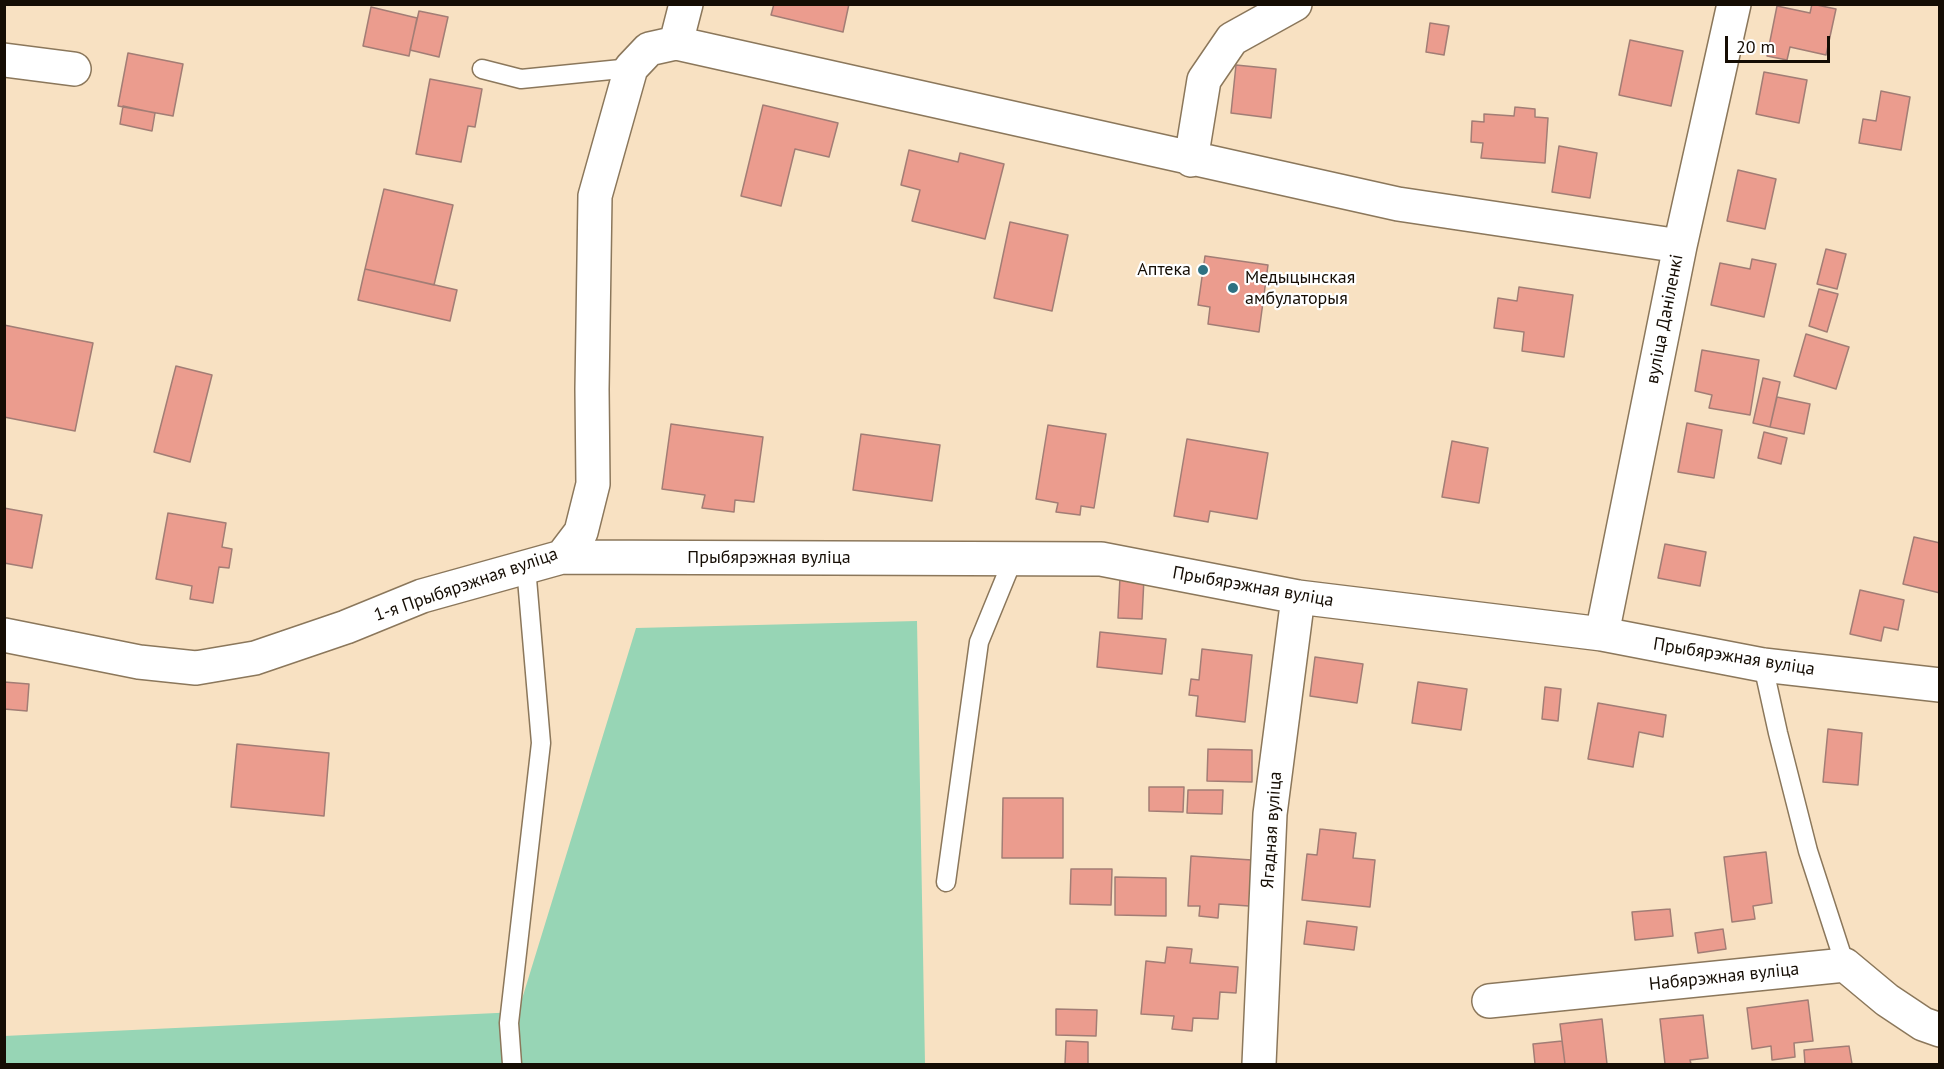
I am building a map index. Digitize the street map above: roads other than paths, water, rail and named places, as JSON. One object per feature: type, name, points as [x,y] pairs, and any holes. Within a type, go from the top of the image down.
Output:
[{"type":"street","points":[[676,43],[686,4]]},
{"type":"street","points":[[1191,160],[1204,80],[1232,39],[1295,4]]},
{"type":"street","name":"вуліца Даніленкі","points":[[1602,634],[1680,246],[1734,4]]},
{"type":"street","points":[[631,68],[649,49],[676,43],[1191,160],[1398,204],[1680,246]]},
{"type":"street","points":[[4,60],[74,69]]},
{"type":"street","name":"1-я Прыбярэжная вуліца","points":[[4,635],[139,662],[196,668],[255,658],[346,627],[422,596],[561,557],[580,532],[593,484],[595,196],[631,68]]},
{"type":"street","name":"Прыбярэжная вуліца","points":[[561,557],[1101,559],[1298,597],[1602,634],[1763,665],[1940,684]]},
{"type":"street","name":"Ягадная вуліца","points":[[1259,1065],[1270,814],[1298,597]]},
{"type":"street","points":[[1845,965],[1887,1000],[1923,1024],[1940,1030]]},
{"type":"street","name":"Набярэжная вуліца","points":[[1489,1001],[1845,965]]},
{"type":"lane","points":[[482,69],[521,80],[631,68]]},
{"type":"lane","points":[[946,882],[979,642],[1013,559]]},
{"type":"lane","points":[[512,1065],[509,1023],[541,743],[526,567]]},
{"type":"lane","points":[[1763,665],[1808,851],[1845,965]]},
{"type":"place","name":"Аптека","points":[[1203,270]]},
{"type":"place","name":"Медыцынская амбулаторыя","points":[[1233,288]]}]
